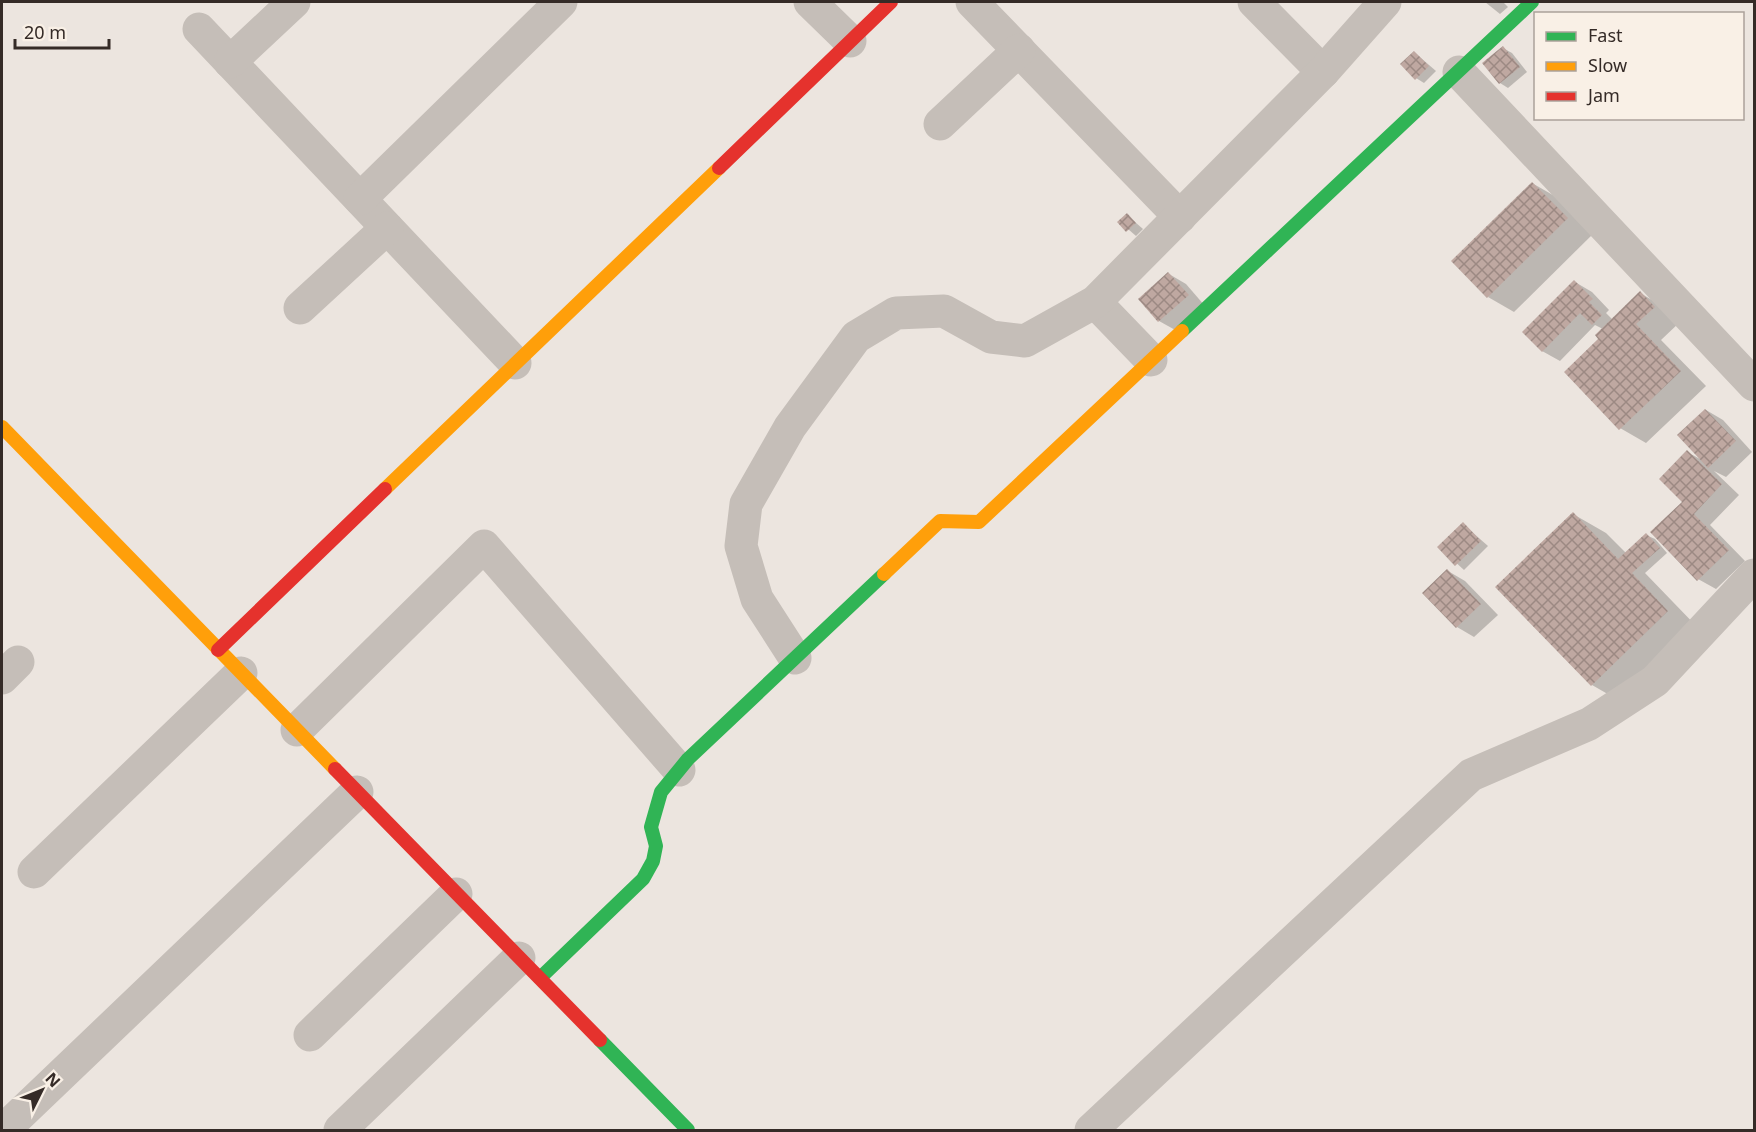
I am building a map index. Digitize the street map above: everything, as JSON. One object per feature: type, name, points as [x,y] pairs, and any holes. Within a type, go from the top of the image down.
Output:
[{"type":"street","points":[[230,62],[294,2]]},
{"type":"street","points":[[360,199],[561,2]]},
{"type":"street","points":[[810,2],[850,41]]},
{"type":"street","points":[[218,650],[891,2]]},
{"type":"street","points":[[972,2],[1180,217]]},
{"type":"street","points":[[1254,2],[1323,72]]},
{"type":"street","points":[[795,658],[757,600],[741,546],[746,504],[790,427],[856,337],[896,313],[944,311],[992,337],[1025,341],[1095,302],[1323,72],[1385,2]]},
{"type":"street","points":[[340,1131],[529,968],[643,879],[653,861],[656,846],[651,827],[661,792],[679,770],[795,658],[940,521],[979,522],[1532,2]]},
{"type":"street","points":[[199,29],[515,363]]},
{"type":"street","points":[[940,124],[1019,50]]},
{"type":"street","points":[[1459,72],[1755,385]]},
{"type":"street","points":[[300,308],[387,228]]},
{"type":"street","points":[[1095,302],[1151,360]]},
{"type":"street","points":[[2,427],[688,1131]]},
{"type":"street","points":[[297,730],[484,546],[679,770]]},
{"type":"street","points":[[1091,1131],[1471,775],[1590,724],[1655,681],[1755,575]]},
{"type":"street","points":[[34,872],[241,673]]},
{"type":"street","points":[[9,1131],[12,1122],[357,792]]},
{"type":"street","points":[[310,1035],[456,894]]},
{"type":"building","points":[[1503,46],[1520,67],[1499,84],[1482,63]]},
{"type":"building","points":[[1414,51],[1429,66],[1415,80],[1400,64]]},
{"type":"building","points":[[1532,182],[1568,218],[1487,298],[1451,261]]},
{"type":"building","points":[[1127,213],[1136,223],[1126,232],[1117,222]]},
{"type":"building","points":[[1168,272],[1189,295],[1158,322],[1138,299]]},
{"type":"building","points":[[1574,280],[1593,299],[1589,302],[1602,315],[1592,325],[1580,313],[1542,352],[1522,332]]},
{"type":"building","points":[[1640,291],[1655,307],[1636,324],[1681,371],[1619,430],[1564,372],[1598,339],[1595,335]]},
{"type":"building","points":[[1705,409],[1736,441],[1708,468],[1677,435]]},
{"type":"building","points":[[1687,450],[1722,484],[1694,514],[1729,550],[1697,581],[1650,532],[1682,502],[1659,479]]},
{"type":"building","points":[[1573,512],[1618,559],[1646,533],[1660,548],[1632,573],[1668,611],[1591,686],[1495,587]]},
{"type":"building","points":[[1463,522],[1481,541],[1455,566],[1437,547]]},
{"type":"building","points":[[1447,569],[1481,604],[1456,628],[1422,593]]},
{"type":"traffic: fast","points":[[1182,331],[1532,2]]},
{"type":"traffic: fast","points":[[540,978],[643,879],[653,861],[656,846],[651,827],[661,792],[688,759],[884,574]]},
{"type":"traffic: fast","points":[[600,1040],[688,1130]]},
{"type":"traffic: slow","points":[[385,489],[719,168]]},
{"type":"traffic: slow","points":[[884,574],[940,521],[979,522],[1182,331]]},
{"type":"traffic: slow","points":[[2,427],[335,769]]},
{"type":"traffic: jam","points":[[719,168],[891,2]]},
{"type":"traffic: jam","points":[[218,650],[385,489]]},
{"type":"traffic: jam","points":[[335,769],[600,1040]]}]
